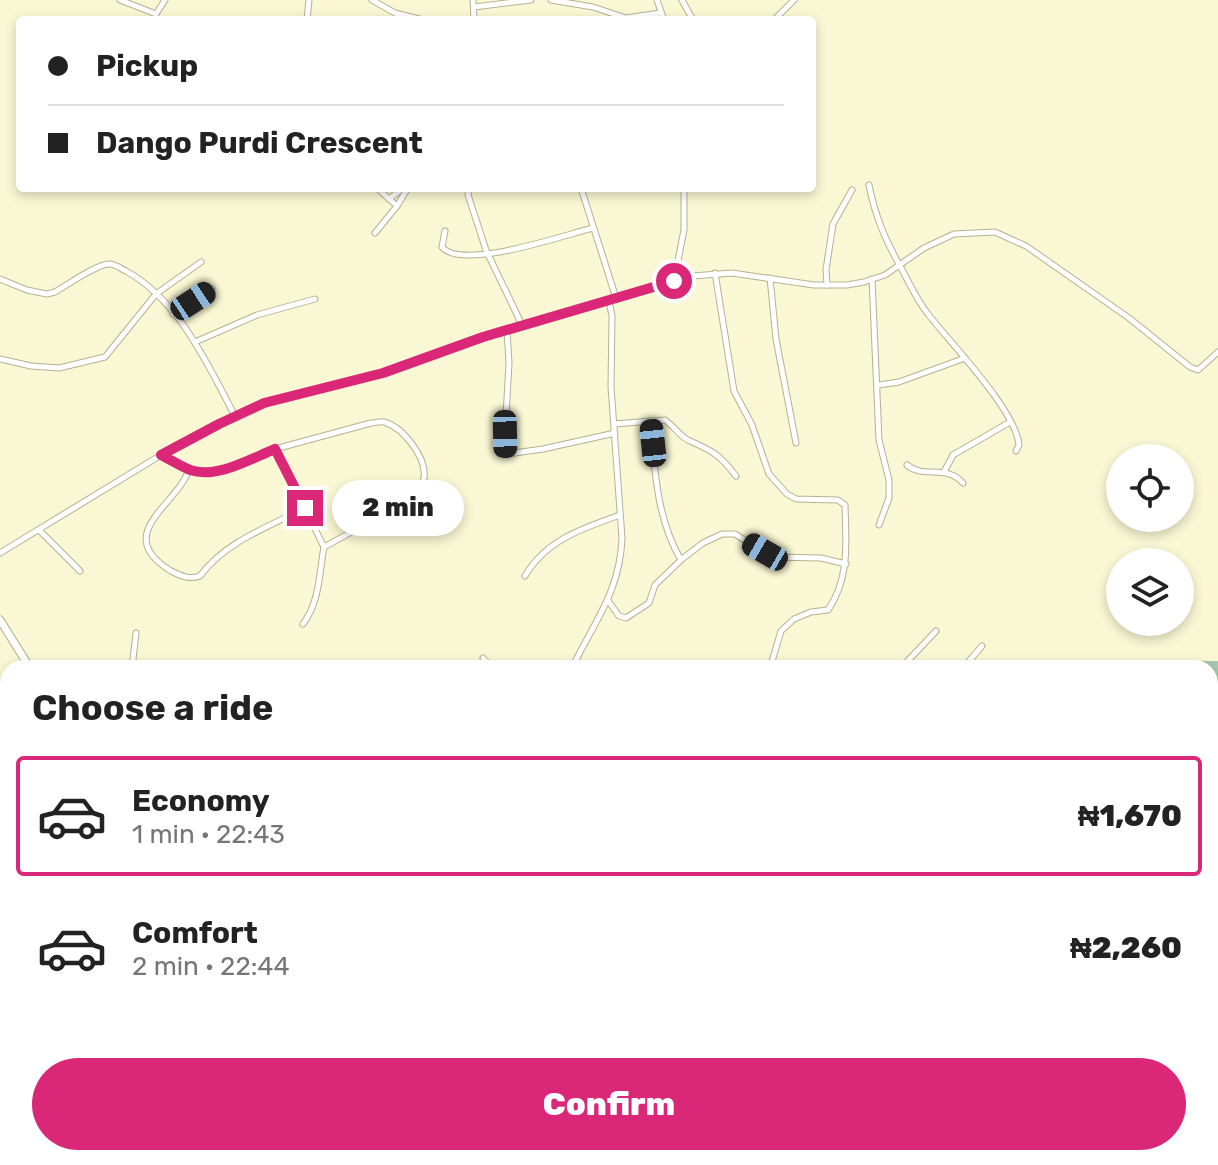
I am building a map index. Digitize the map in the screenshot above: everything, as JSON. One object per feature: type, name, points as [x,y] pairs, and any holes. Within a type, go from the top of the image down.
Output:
[{"type":"street","points":[[120,0],[156,14],[165,0]]},
{"type":"street","points":[[372,0],[407,16]]},
{"type":"street","points":[[473,4],[531,0]]},
{"type":"street","points":[[551,0],[566,1],[620,16]]},
{"type":"street","points":[[601,0],[602,10]]},
{"type":"street","points":[[657,0],[662,16]]},
{"type":"street","points":[[778,16],[794,0]]},
{"type":"street","points":[[640,16],[660,13]]},
{"type":"street","points":[[869,185],[879,226],[900,266],[928,314],[965,358],[1010,422],[1018,436],[1016,451]]},
{"type":"street","points":[[827,285],[826,270],[833,224],[852,190]]},
{"type":"street","points":[[381,192],[397,206]]},
{"type":"street","points":[[389,199],[400,192]]},
{"type":"street","points":[[375,233],[404,192]]},
{"type":"street","points":[[468,192],[488,255],[522,325]]},
{"type":"street","points":[[576,660],[608,602],[621,562],[610,353],[612,299],[582,192]]},
{"type":"street","points":[[674,281],[684,230],[684,192]]},
{"type":"street","points":[[445,231],[442,247],[449,254],[488,255],[593,228]]},
{"type":"street","points":[[0,553],[161,455],[264,403],[383,373],[522,325],[674,281],[715,273],[847,285],[872,279],[900,266],[944,237],[965,232],[995,232],[1034,251],[1129,318],[1190,367],[1198,370],[1218,352]]},
{"type":"street","points":[[0,359],[59,368],[105,357],[156,294],[201,262]]},
{"type":"street","points":[[0,279],[47,294],[103,265],[113,264],[138,277],[195,342],[235,416]]},
{"type":"street","points":[[715,273],[734,391],[752,425],[769,474],[787,494],[796,499],[843,502],[846,564],[843,581],[828,610],[811,612],[794,619],[781,631],[772,660]]},
{"type":"street","points":[[770,278],[776,339],[796,443]]},
{"type":"street","points":[[872,279],[879,440],[889,480],[889,498],[879,525]]},
{"type":"street","points":[[173,314],[212,289]]},
{"type":"street","points":[[195,342],[257,315],[315,299]]},
{"type":"street","points":[[507,330],[507,454],[615,433]]},
{"type":"street","points":[[879,385],[899,382],[965,358]]},
{"type":"street","points":[[614,424],[665,420],[688,441],[711,449],[736,476]]},
{"type":"street","points":[[650,421],[662,509],[671,543],[681,560]]},
{"type":"street","points":[[161,455],[189,469],[209,473],[275,449],[384,422],[407,439],[418,456],[424,476],[420,489],[410,500],[324,547]]},
{"type":"street","points":[[944,472],[953,455],[1010,422]]},
{"type":"street","points":[[275,449],[324,547],[317,598],[313,611],[303,624]]},
{"type":"street","points":[[907,465],[916,471],[957,476],[963,483]]},
{"type":"street","points":[[189,469],[186,479],[148,528],[149,550],[158,561],[187,578],[200,576],[212,560],[223,552],[305,508]]},
{"type":"street","points":[[525,576],[538,557],[562,538],[620,515]]},
{"type":"street","points":[[39,530],[80,571]]},
{"type":"street","points":[[608,602],[619,616],[626,618],[636,613],[649,603],[655,585],[681,560],[703,543],[722,534],[735,534],[771,557],[821,558],[846,564]]},
{"type":"street","points":[[0,620],[25,660]]},
{"type":"street","points":[[909,660],[936,631]]},
{"type":"street","points":[[133,660],[136,633]]},
{"type":"street","points":[[970,660],[982,646]]},
{"type":"route","points":[[305,508],[275,449],[209,473],[189,469],[161,455],[264,403],[383,373],[483,337],[674,281]]}]
